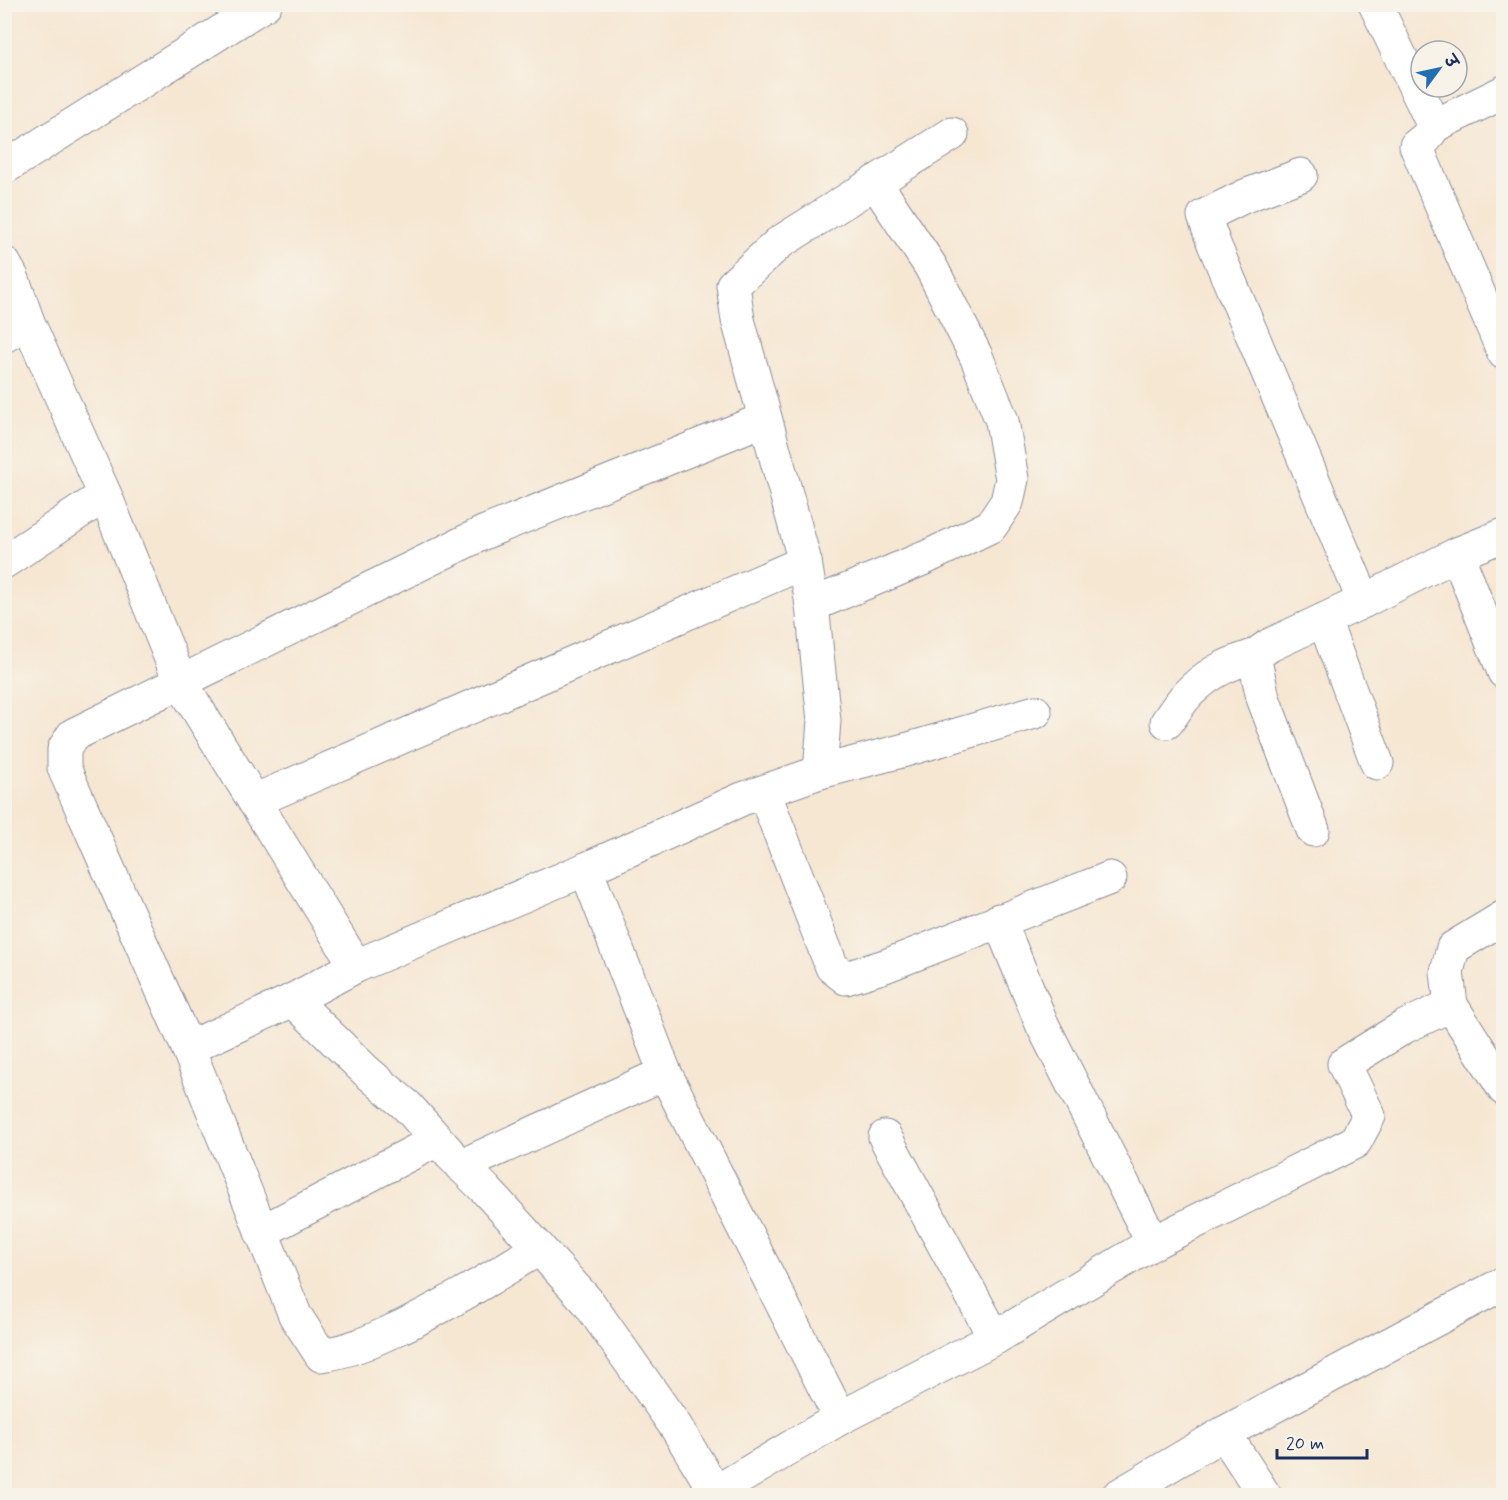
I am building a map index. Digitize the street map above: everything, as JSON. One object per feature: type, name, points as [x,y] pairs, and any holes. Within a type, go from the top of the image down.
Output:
[{"type":"street","points":[[4,168],[265,4]]},
{"type":"street","points":[[1375,4],[1434,126]]},
{"type":"street","points":[[1503,93],[1434,126],[1426,138],[1416,146],[1503,353]]},
{"type":"street","points":[[820,772],[824,721],[812,605],[805,562],[738,320],[733,285],[779,243],[952,134]]},
{"type":"street","points":[[1301,175],[1245,196],[1204,216],[1364,601]]},
{"type":"street","points":[[812,605],[991,526],[1007,502],[1012,479],[1002,421],[976,356],[931,267],[875,182]]},
{"type":"street","points":[[4,263],[12,277],[16,329],[105,495],[180,681],[356,966]]},
{"type":"street","points":[[539,1248],[428,1314],[342,1352],[321,1355],[295,1315],[188,1048],[64,768],[64,749],[73,735],[483,533],[765,419]]},
{"type":"street","points":[[4,562],[105,495]]},
{"type":"street","points":[[1167,722],[1192,689],[1215,671],[1233,662],[1254,656],[1270,645],[1503,534]]},
{"type":"street","points":[[1457,554],[1503,672]]},
{"type":"street","points":[[254,801],[805,562]]},
{"type":"street","points":[[1323,620],[1377,763]]},
{"type":"street","points":[[1254,656],[1263,698],[1312,830]]},
{"type":"street","points":[[188,1048],[293,1000],[356,966],[586,869],[742,799],[820,772],[1035,712]]},
{"type":"street","points":[[764,792],[832,967],[846,978],[885,966],[1110,878]]},
{"type":"street","points":[[586,869],[665,1073],[840,1418]]},
{"type":"street","points":[[1500,1076],[1451,1005],[1447,972],[1453,948],[1503,917]]},
{"type":"street","points":[[999,921],[1042,1024],[1153,1244]]},
{"type":"street","points":[[293,1000],[366,1071],[407,1107],[588,1302],[676,1427],[717,1494],[840,1418],[995,1338],[1153,1244],[1355,1142],[1369,1116],[1344,1064],[1404,1028],[1451,1005]]},
{"type":"street","points":[[461,1166],[665,1073]]},
{"type":"street","points":[[885,1137],[995,1338]]},
{"type":"street","points":[[261,1232],[437,1140]]},
{"type":"street","points":[[1118,1496],[1224,1433],[1503,1283]]},
{"type":"street","points":[[1224,1433],[1265,1496]]}]
